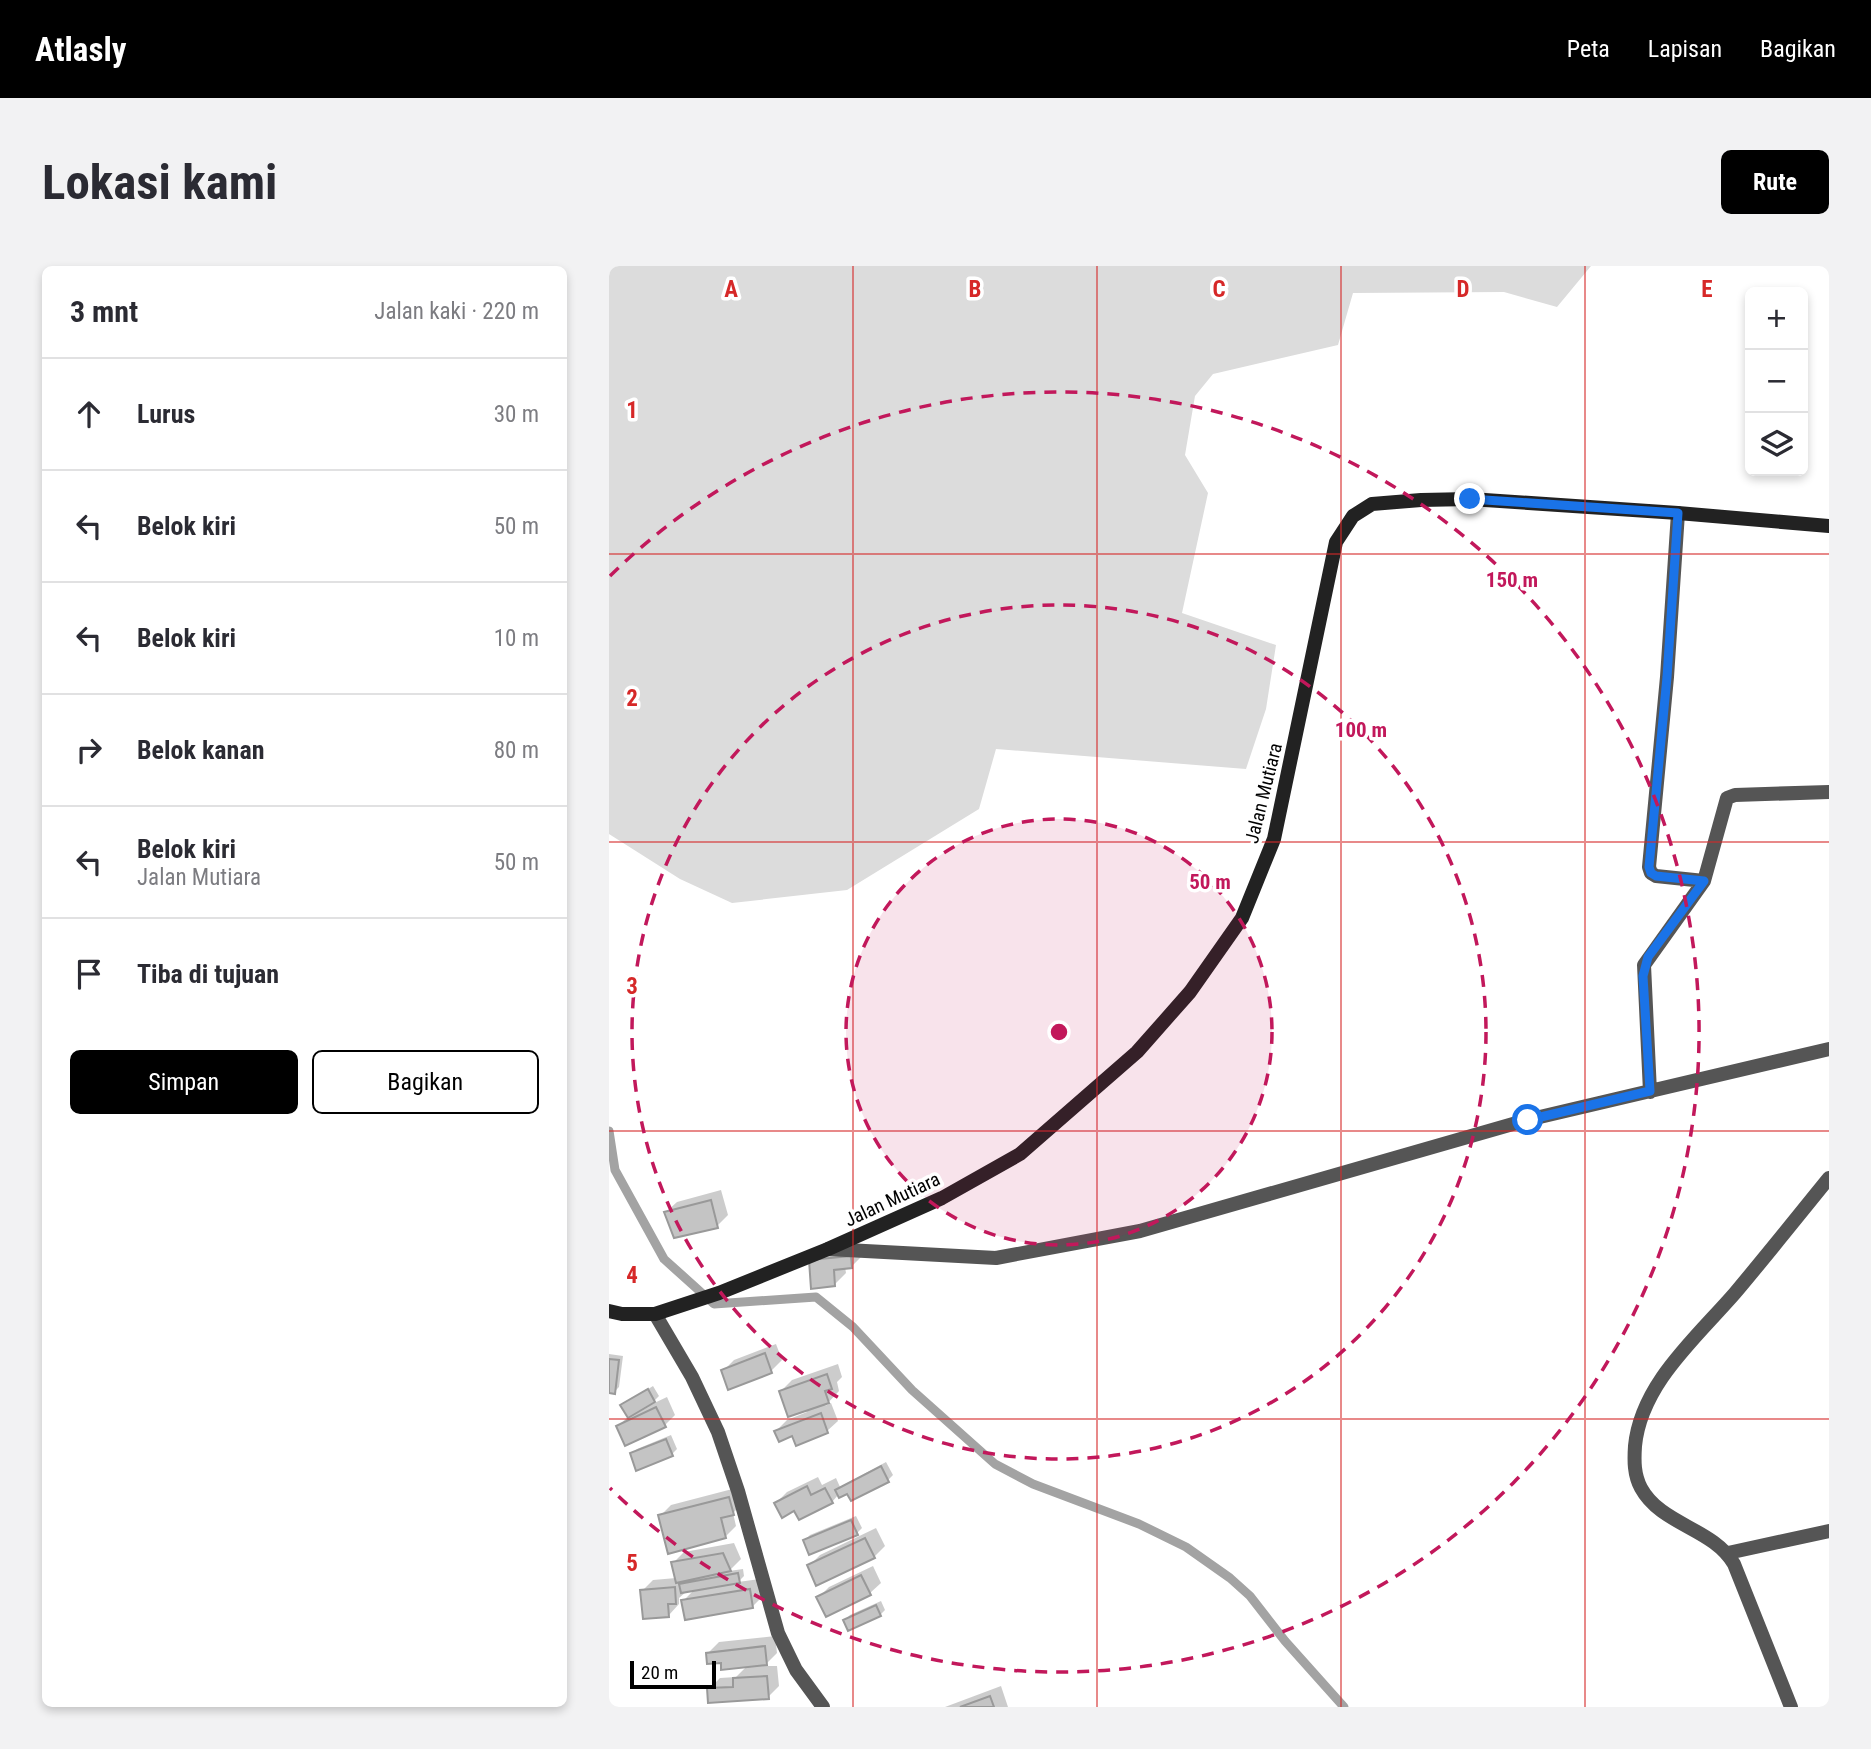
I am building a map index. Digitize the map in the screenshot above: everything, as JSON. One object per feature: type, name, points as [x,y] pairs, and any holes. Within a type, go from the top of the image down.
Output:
[{"type":"street","name":"Jalan Mutiara","points":[[609,1311],[622,1314],[655,1314],[719,1293],[828,1249],[942,1198],[1020,1154],[1137,1052],[1190,992],[1242,918],[1274,839],[1336,542],[1353,516],[1372,504],[1470,499],[1829,526]]},
{"type":"street","points":[[1678,513],[1667,677],[1649,867],[1651,873],[1656,876],[1704,881]]},
{"type":"street","points":[[1650,1091],[1644,965],[1704,881],[1729,796],[1829,792]]},
{"type":"street","points":[[828,1249],[996,1258],[1140,1231],[1528,1120],[1829,1049]]},
{"type":"street","points":[[1791,1707],[1728,1553],[1665,1514],[1641,1489],[1634,1460],[1640,1420],[1649,1399],[1688,1345],[1829,1178]]},
{"type":"street","points":[[655,1314],[692,1377],[718,1432],[738,1491],[778,1633],[796,1670],[823,1707]]},
{"type":"street","points":[[1728,1553],[1829,1531]]},
{"type":"shaded area","points":[[609,266],[1591,266],[1557,307],[1504,292],[1353,293],[1338,345],[1213,374],[1195,396],[1185,455],[1208,493],[1182,613],[1276,645],[1266,709],[1246,769],[996,749],[979,809],[847,890],[732,903],[680,879],[609,834]]},
{"type":"building","points":[[711,1200],[718,1228],[674,1238],[664,1212]]},
{"type":"building","points":[[851,1256],[852,1268],[834,1270],[835,1286],[811,1289],[809,1260]]},
{"type":"building","points":[[765,1353],[772,1373],[728,1390],[721,1370]]},
{"type":"building","points":[[609,1359],[619,1360],[615,1394],[609,1393]]},
{"type":"building","points":[[827,1374],[832,1389],[825,1391],[829,1403],[788,1417],[779,1391]]},
{"type":"building","points":[[648,1389],[655,1402],[628,1418],[620,1405]]},
{"type":"building","points":[[656,1407],[666,1427],[625,1446],[616,1426]]},
{"type":"building","points":[[821,1413],[828,1433],[796,1446],[792,1436],[779,1442],[774,1431]]},
{"type":"building","points":[[666,1439],[673,1456],[636,1471],[630,1453]]},
{"type":"building","points":[[881,1466],[889,1482],[851,1501],[847,1494],[839,1498],[835,1490]]},
{"type":"building","points":[[807,1486],[811,1495],[825,1488],[833,1503],[799,1520],[794,1511],[782,1518],[774,1503]]},
{"type":"building","points":[[729,1497],[734,1515],[721,1518],[726,1538],[668,1554],[658,1515]]},
{"type":"building","points":[[851,1520],[858,1535],[809,1555],[803,1540]]},
{"type":"building","points":[[865,1538],[875,1558],[816,1586],[807,1565]]},
{"type":"building","points":[[723,1553],[731,1571],[676,1583],[671,1562]]},
{"type":"building","points":[[738,1573],[740,1583],[681,1593],[679,1584]]},
{"type":"building","points":[[861,1575],[871,1595],[826,1617],[816,1597]]},
{"type":"building","points":[[675,1587],[676,1604],[668,1604],[669,1617],[643,1619],[640,1590]]},
{"type":"building","points":[[750,1589],[753,1608],[685,1620],[681,1600]]},
{"type":"building","points":[[876,1605],[881,1616],[848,1631],[843,1620]]},
{"type":"building","points":[[765,1646],[767,1665],[721,1670],[721,1663],[707,1664],[706,1653]]},
{"type":"building","points":[[767,1676],[769,1699],[708,1703],[707,1688],[733,1687],[733,1678]]},
{"type":"building","points":[[990,1696],[994,1707],[960,1707]]},
{"type":"waterway","points":[[609,1131],[615,1170],[664,1259],[714,1304],[816,1297],[853,1327],[912,1390],[995,1464],[1033,1484],[1139,1524],[1186,1547],[1230,1578],[1250,1596],[1285,1641],[1344,1707]]},
{"type":"route","points":[[1470,499],[1678,513],[1667,677],[1649,867],[1651,873],[1656,876],[1704,881],[1644,965],[1650,1091],[1528,1120]]}]
